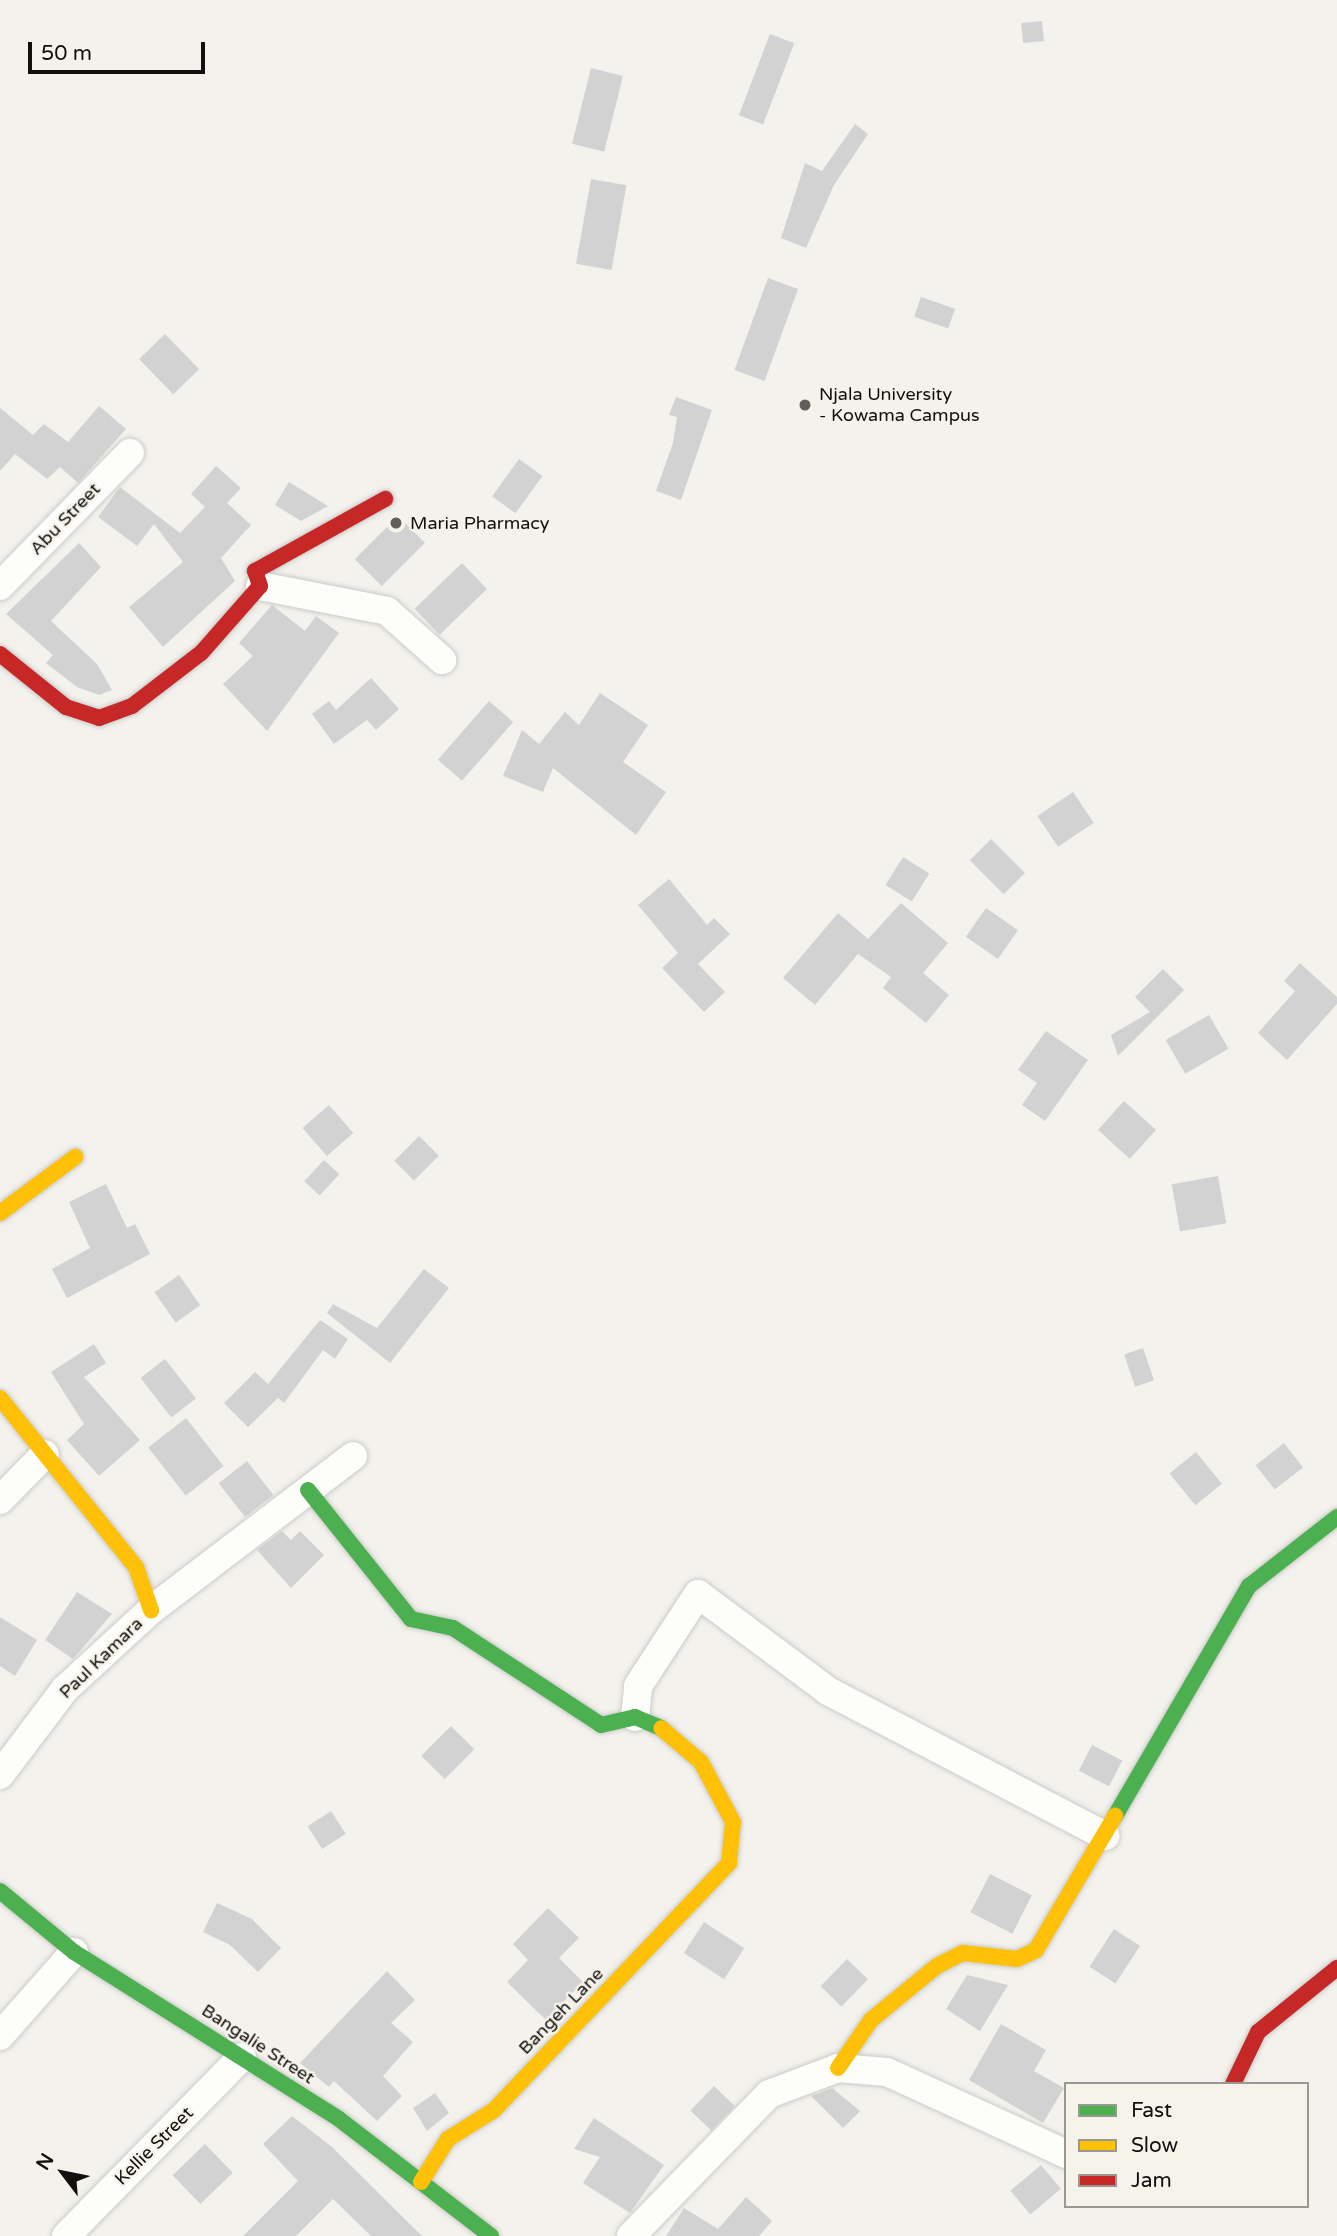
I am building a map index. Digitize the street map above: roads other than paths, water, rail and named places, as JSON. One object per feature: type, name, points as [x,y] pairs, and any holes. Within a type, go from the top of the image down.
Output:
[{"type":"street","name":"Abu Street","points":[[0,586],[130,453]]},
{"type":"street","points":[[0,654],[66,708],[99,718],[132,706],[202,652],[258,578],[385,499]]},
{"type":"street","points":[[258,578],[387,611],[442,660]]},
{"type":"street","points":[[0,1213],[75,1157]]},
{"type":"street","points":[[0,1398],[136,1567],[151,1610]]},
{"type":"street","points":[[0,1500],[45,1454]]},
{"type":"street","name":"Paul Kamara","points":[[0,1775],[65,1689],[151,1610],[353,1456]]},
{"type":"street","points":[[308,1490],[411,1619],[453,1628],[601,1725],[635,1717],[638,1686],[698,1594],[828,1691],[1105,1836]]},
{"type":"street","points":[[838,2068],[871,2020],[937,1966],[963,1953],[1017,1959],[1036,1950],[1249,1586],[1337,1517]]},
{"type":"street","name":"Bangeh Lane","points":[[421,2182],[448,2139],[494,2110],[729,1863],[733,1822],[701,1762],[655,1723],[635,1717]]},
{"type":"street","name":"Bangalie Street","points":[[0,1891],[74,1952],[242,2057],[421,2182],[491,2236]]},
{"type":"street","points":[[0,2036],[74,1952]]},
{"type":"street","points":[[1234,2082],[1258,2032],[1337,1968]]},
{"type":"street","name":"Kellie Street","points":[[66,2236],[242,2057]]},
{"type":"street","points":[[631,2236],[769,2094],[838,2068],[887,2072],[1064,2153]]},
{"type":"place","name":"Njala University - Kowama Campus","points":[[805,405]]},
{"type":"place","name":"Maria Pharmacy","points":[[396,523]]}]
